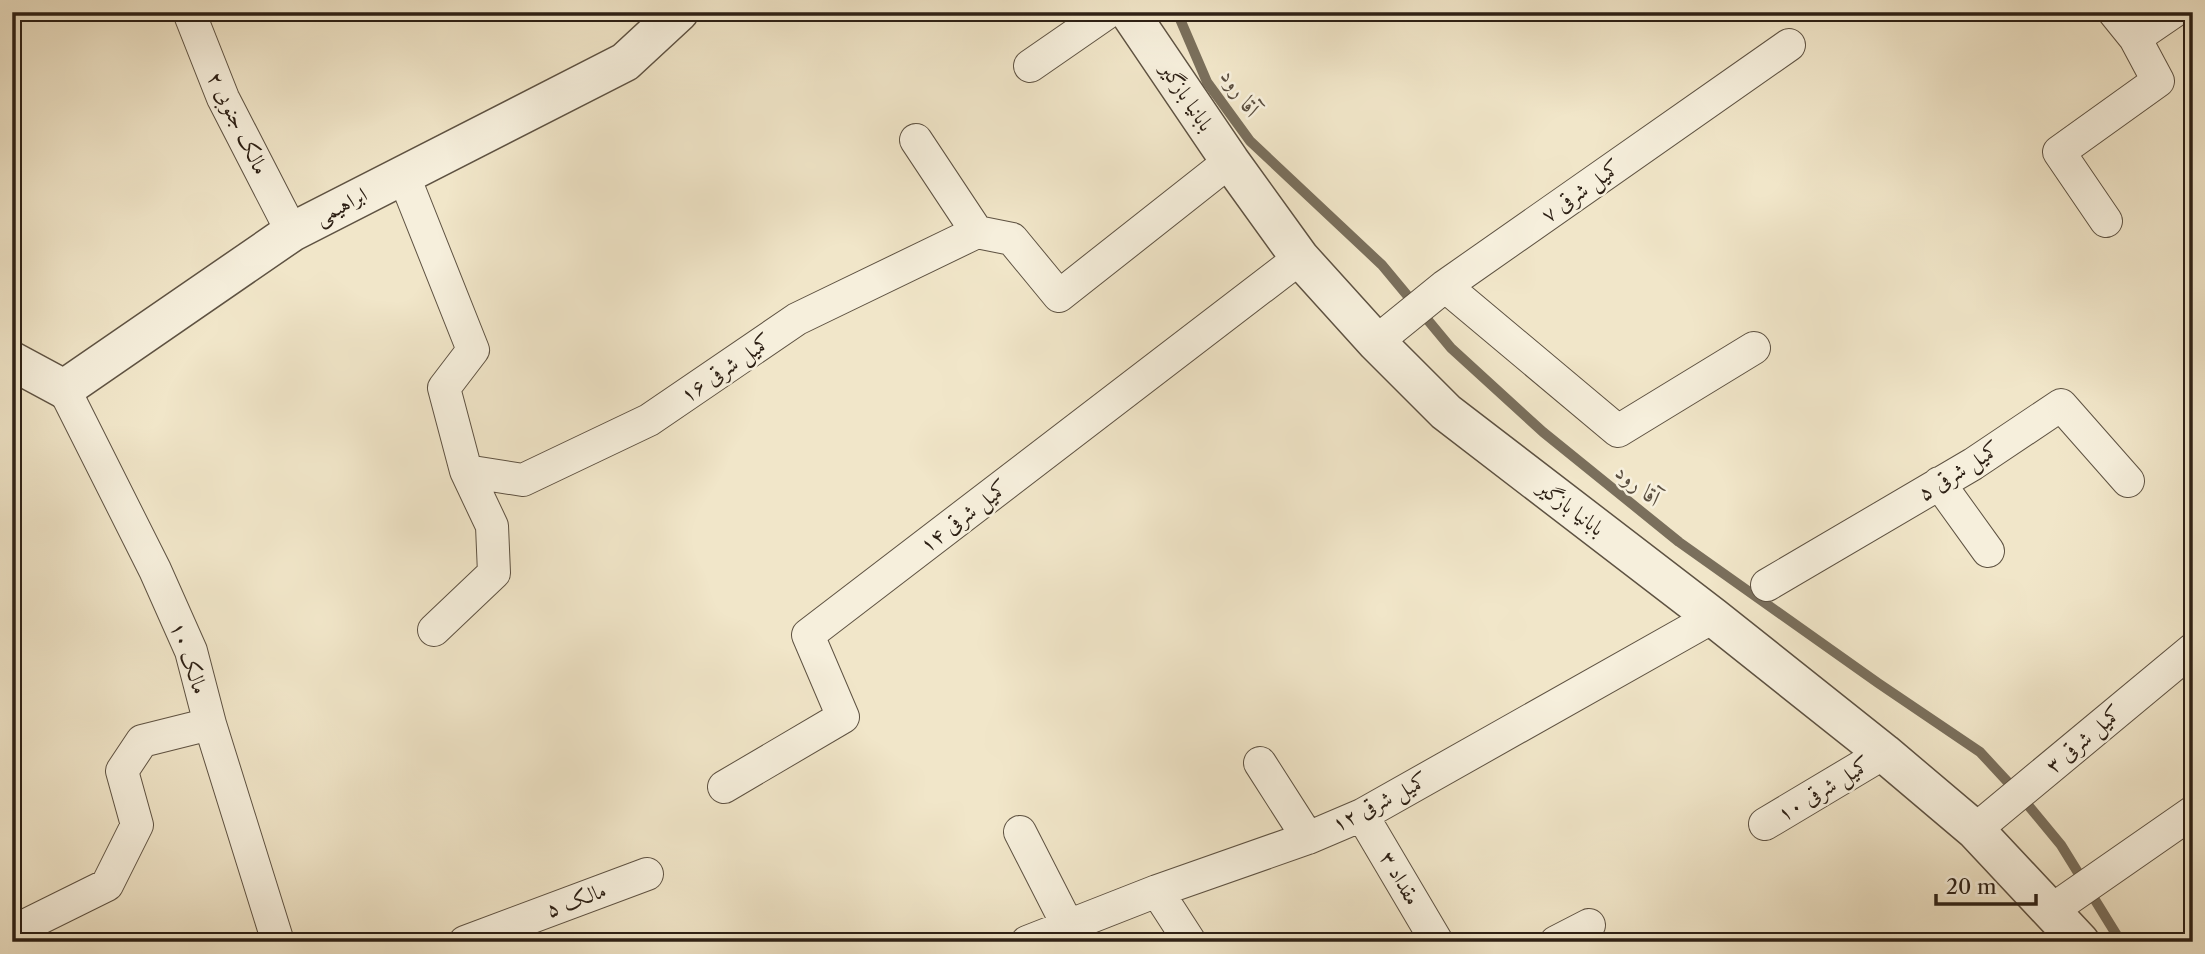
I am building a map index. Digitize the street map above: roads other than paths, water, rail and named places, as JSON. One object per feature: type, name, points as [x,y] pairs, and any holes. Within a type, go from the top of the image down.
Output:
[{"type":"street","name":"مالک جنوبی ۲","points":[[189,12],[223,98],[292,232]]},
{"type":"street","name":"ابراهیمی","points":[[64,389],[292,232],[625,62],[679,12]]},
{"type":"street","points":[[1030,66],[1108,12]]},
{"type":"street","name":"بابانیا بازگیر","points":[[1129,12],[1230,161],[1300,258],[1412,312],[1446,412],[1713,617],[1884,753],[1975,830],[2080,942]]},
{"type":"street","points":[[2106,221],[2059,152],[2158,81],[2135,38],[2114,12]]},
{"type":"street","points":[[2135,38],[2173,12]]},
{"type":"street","name":"کمیل شرقی ۷","points":[[1412,312],[1789,45]]},
{"type":"street","points":[[916,140],[977,232],[1012,239],[1059,296],[1230,161]]},
{"type":"street","points":[[402,174],[473,350],[444,388],[466,471],[492,526],[494,573],[434,631]]},
{"type":"street","name":"کمیل شرقی ۱۶","points":[[466,471],[523,480],[649,420],[797,319],[977,232]]},
{"type":"street","name":"کمیل شرقی ۱۴","points":[[724,787],[843,717],[808,635],[1300,258]]},
{"type":"street","points":[[1412,312],[1618,430],[1754,348]]},
{"type":"street","points":[[12,361],[64,389]]},
{"type":"street","name":"مالک ۱۰","points":[[64,389],[155,570],[191,651],[210,724],[278,942]]},
{"type":"street","name":"کمیل شرقی ۵","points":[[1767,585],[1973,464],[2061,405],[2129,481]]},
{"type":"street","points":[[1940,483],[1988,551]]},
{"type":"street","name":"کمیل شرقی ۱۲","points":[[1048,936],[1157,891],[1308,838],[1362,815],[1713,617]]},
{"type":"street","name":"کمیل شرقی ۳","points":[[1975,830],[2193,649]]},
{"type":"street","points":[[12,932],[107,885],[137,825],[122,771],[142,741],[210,724]]},
{"type":"street","name":"کمیل شرقی ۱۰","points":[[1765,824],[1884,753]]},
{"type":"street","points":[[1260,763],[1308,838]]},
{"type":"street","points":[[2052,910],[2193,812]]},
{"type":"street","name":"مقداد ۳","points":[[1362,815],[1437,942]]},
{"type":"street","points":[[1020,832],[1048,936]]},
{"type":"street","name":"مالک ۵","points":[[465,942],[506,935],[648,874]]},
{"type":"street","points":[[1157,891],[1190,942]]},
{"type":"street","points":[[1556,942],[1588,925]]},
{"type":"waterway","name":"آقا رود","points":[[1177,12],[1207,82],[1250,141],[1382,265],[1451,348],[1543,432],[1679,542],[1980,752],[2061,845],[2121,942]]}]
